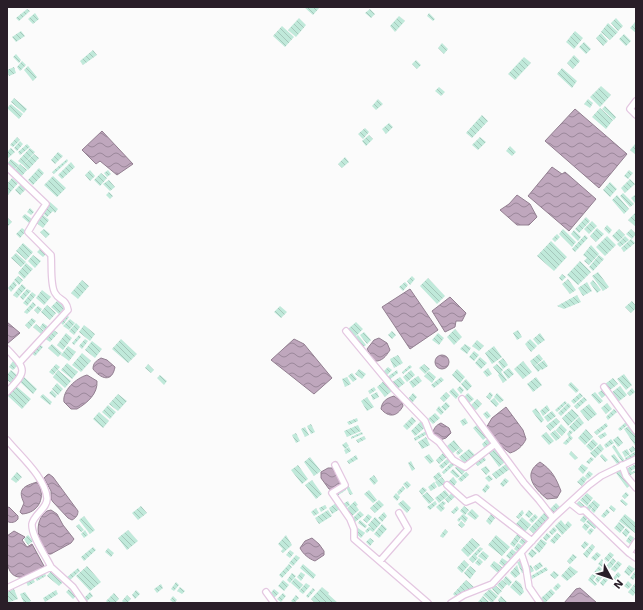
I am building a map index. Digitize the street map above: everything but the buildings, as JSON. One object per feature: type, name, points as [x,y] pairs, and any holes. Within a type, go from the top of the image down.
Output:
[{"type":"street","points":[[636,101],[630,109],[636,115]]},
{"type":"street","points":[[7,167],[46,204],[28,232],[52,255],[53,286],[55,294],[67,303],[68,310],[19,363]]},
{"type":"street","points":[[346,331],[394,389],[425,421],[431,436],[439,442],[453,460],[465,467],[495,444]]},
{"type":"street","points":[[7,349],[19,363],[23,372],[7,392]]},
{"type":"street","points":[[604,387],[636,431]]},
{"type":"street","points":[[462,399],[524,483],[553,518]]},
{"type":"street","points":[[7,440],[37,474],[48,500],[32,523],[35,537],[51,567],[73,587],[84,603]]},
{"type":"street","points":[[451,603],[464,595],[492,584],[553,518],[601,476],[636,459]]},
{"type":"street","points":[[336,465],[345,485],[332,493],[350,519],[354,529],[354,539],[428,603]]},
{"type":"street","points":[[622,466],[626,476],[636,488]]},
{"type":"street","points":[[448,485],[466,502],[476,498],[532,541]]},
{"type":"street","points":[[570,503],[580,511],[584,510],[636,558]]},
{"type":"street","points":[[380,561],[408,529],[399,513]]},
{"type":"street","points":[[629,553],[636,542]]},
{"type":"street","points":[[521,553],[526,568],[529,588],[540,603]]},
{"type":"street","points":[[7,588],[51,567]]},
{"type":"street","points":[[266,592],[274,603]]},
{"type":"water","points":[[575,109],[627,154],[599,188],[545,141]]},
{"type":"water","points":[[102,131],[133,164],[117,175],[100,161],[96,164],[82,150]]},
{"type":"water","points":[[552,167],[562,174],[565,172],[596,199],[569,231],[528,196]]},
{"type":"water","points":[[517,195],[530,204],[537,217],[529,225],[517,225],[500,210],[509,204]]},
{"type":"water","points":[[410,289],[438,330],[410,349],[382,307]]},
{"type":"water","points":[[450,297],[466,313],[462,321],[456,321],[455,327],[445,332],[432,311]]},
{"type":"water","points":[[7,322],[20,333],[7,344]]},
{"type":"water","points":[[379,338],[387,343],[390,350],[382,360],[374,361],[367,349],[374,340]]},
{"type":"water","points":[[294,339],[304,344],[332,378],[314,394],[271,360]]},
{"type":"water","points":[[442,355],[447,357],[449,362],[447,367],[442,369],[437,367],[435,362],[437,357]]},
{"type":"water","points":[[101,358],[107,360],[115,367],[114,372],[106,378],[99,375],[93,369],[95,362]]},
{"type":"water","points":[[87,375],[97,381],[96,390],[91,398],[84,404],[77,409],[71,409],[64,402],[67,389],[78,379]]},
{"type":"water","points":[[394,396],[402,402],[403,406],[396,414],[390,415],[381,409],[382,404],[385,400]]},
{"type":"water","points":[[506,407],[523,430],[526,439],[520,448],[510,453],[498,444],[486,428],[492,418]]},
{"type":"water","points":[[441,423],[449,428],[451,433],[446,438],[440,440],[433,434],[435,427]]},
{"type":"water","points":[[540,462],[551,471],[557,482],[561,491],[557,498],[547,499],[534,486],[531,476],[532,471]]},
{"type":"water","points":[[328,468],[332,468],[341,482],[333,490],[329,489],[321,478],[321,472]]},
{"type":"water","points":[[49,474],[53,477],[78,511],[78,514],[72,520],[68,518],[51,499],[51,491],[44,478]]},
{"type":"water","points":[[37,482],[41,493],[40,503],[33,511],[22,514],[20,512],[24,503],[21,494],[22,491],[28,485]]},
{"type":"water","points":[[9,507],[18,516],[16,521],[7,521],[7,508]]},
{"type":"water","points":[[51,510],[57,514],[63,525],[74,539],[71,543],[49,554],[39,538],[38,526],[43,515],[47,511]]},
{"type":"water","points":[[14,531],[25,537],[22,540],[27,547],[32,544],[44,566],[32,574],[24,577],[17,577],[12,574],[7,563],[7,536]]},
{"type":"water","points":[[312,538],[324,551],[324,555],[315,561],[306,556],[300,548],[305,541]]},
{"type":"water","points":[[580,588],[597,603],[564,603],[576,589]]}]
